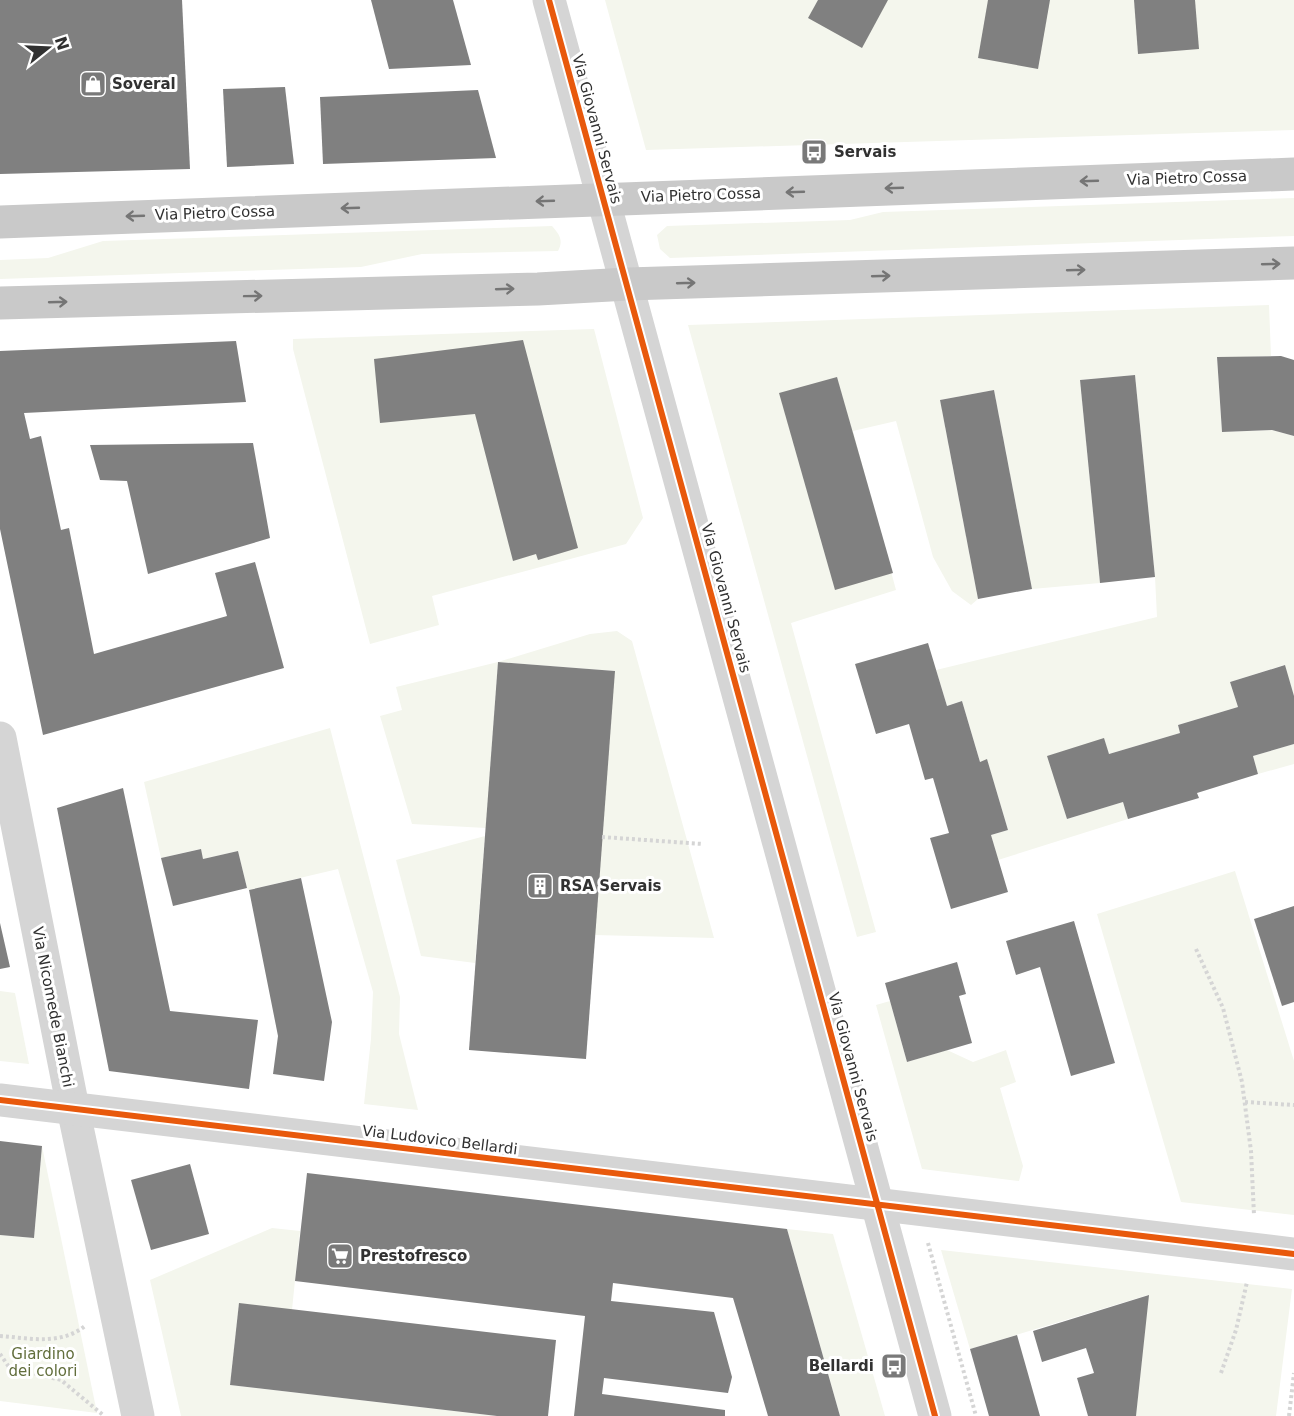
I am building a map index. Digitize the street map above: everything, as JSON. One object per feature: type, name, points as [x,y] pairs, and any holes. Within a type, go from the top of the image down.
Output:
[{"type":"main road","name":"Via Pietro Cossa","points":[[0,222],[1294,174]]},
{"type":"main road","points":[[0,303],[538,289],[1294,263]]},
{"type":"street","name":"Via Giovanni Servais","points":[[549,0],[935,1416]]},
{"type":"street","name":"Via Nicomede Bianchi","points":[[0,738],[73,1108],[138,1416]]},
{"type":"street","name":"Via Ludovico Bellardi","points":[[0,1100],[877,1203]]},
{"type":"street","points":[[877,1203],[1294,1254]]},
{"type":"path","points":[[602,837],[703,844]]},
{"type":"path","points":[[1196,949],[1223,1008],[1234,1046],[1245,1102],[1253,1184],[1253,1220]]},
{"type":"path","points":[[1245,1102],[1294,1105]]},
{"type":"path","points":[[936,1240],[927,1239],[976,1416]]},
{"type":"path","points":[[1221,1373],[1236,1330],[1247,1275]]},
{"type":"path","points":[[0,1336],[56,1340],[80,1330],[113,1301]]},
{"type":"path","points":[[0,1354],[9,1367],[61,1380],[104,1416]]},
{"type":"path","points":[[1289,1416],[1294,1373]]},
{"type":"green space","points":[[605,0],[1294,0],[1294,130],[646,150]]},
{"type":"green space","points":[[1294,198],[1294,236],[670,258],[660,249],[657,235],[667,226],[850,220],[883,212]]},
{"type":"green space","points":[[552,226],[560,237],[561,244],[558,251],[422,254],[361,267],[0,279],[0,260],[48,258],[103,241]]},
{"type":"green space","points":[[1269,305],[1271,356],[1217,358],[1222,432],[1272,430],[1294,436],[1294,696],[1284,665],[1230,682],[1238,707],[1178,725],[1180,733],[1109,754],[1104,739],[1048,756],[1067,819],[1123,802],[1128,819],[998,860],[991,835],[1008,830],[987,760],[980,762],[962,701],[947,706],[936,670],[1157,617],[1135,375],[1080,380],[1100,583],[1032,589],[994,390],[940,400],[978,599],[971,605],[952,591],[933,557],[896,421],[853,431],[896,590],[791,623],[876,932],[857,937],[688,325]]},
{"type":"green space","points":[[594,329],[643,518],[626,544],[432,596],[439,625],[370,644],[293,349],[293,339]]},
{"type":"green space","points":[[617,631],[632,641],[714,938],[594,935],[614,671],[498,662],[590,634]]},
{"type":"green space","points":[[498,662],[486,828],[412,824],[380,716],[402,710],[396,687]]},
{"type":"green space","points":[[330,728],[400,997],[399,1034],[418,1110],[364,1104],[373,992],[338,869],[249,890],[238,851],[203,859],[200,849],[161,858],[144,782]]},
{"type":"green space","points":[[1294,744],[1294,764],[1258,774],[1253,756]]},
{"type":"green space","points":[[485,836],[475,963],[421,956],[396,860]]},
{"type":"green space","points":[[1235,871],[1294,1061],[1294,1215],[1181,1202],[1097,914]]},
{"type":"green space","points":[[0,991],[15,993],[29,1064],[0,1061]]},
{"type":"green space","points":[[890,1001],[907,1062],[947,1050],[973,1062],[1006,1050],[1016,1082],[1000,1088],[1023,1166],[1019,1181],[922,1169],[876,1005]]},
{"type":"green space","name":"Giardino dei colori","points":[[42,1146],[97,1413],[0,1401],[0,1235],[34,1238]]},
{"type":"green space","points":[[272,1228],[300,1231],[292,1310],[239,1304],[230,1385],[497,1416],[181,1416],[150,1280]]},
{"type":"green space","points":[[787,1229],[833,1234],[885,1416],[840,1416]]},
{"type":"green space","points":[[941,1250],[1292,1289],[1276,1416],[1136,1416],[1148,1295],[970,1349]]},
{"type":"building","name":"Soveral","points":[[0,0],[182,0],[190,169],[0,174]]},
{"type":"building","points":[[371,0],[453,0],[471,65],[389,69]]},
{"type":"building","points":[[818,0],[888,0],[862,48],[808,18]]},
{"type":"building","points":[[988,0],[1050,0],[1038,69],[978,58]]},
{"type":"building","points":[[1134,0],[1195,0],[1199,49],[1138,54]]},
{"type":"building","points":[[285,87],[294,164],[227,167],[223,89]]},
{"type":"building","points":[[478,90],[496,158],[323,164],[320,97]]},
{"type":"building","points":[[523,340],[578,548],[538,560],[536,554],[513,561],[475,414],[380,423],[374,359]]},
{"type":"building","points":[[236,341],[246,402],[24,413],[30,439],[41,436],[61,530],[69,528],[94,654],[227,616],[215,573],[255,562],[284,668],[43,735],[0,529],[0,351]]},
{"type":"building","points":[[1281,356],[1294,360],[1294,436],[1272,430],[1222,432],[1217,357]]},
{"type":"building","points":[[1135,375],[1155,577],[1100,583],[1080,380]]},
{"type":"building","points":[[837,377],[893,573],[835,590],[779,393]]},
{"type":"building","points":[[994,390],[1032,589],[978,599],[940,400]]},
{"type":"building","points":[[253,443],[270,538],[148,574],[127,481],[100,480],[90,445]]},
{"type":"building","points":[[928,643],[947,706],[962,701],[980,762],[987,759],[1008,830],[991,835],[1008,892],[951,909],[930,838],[949,833],[933,778],[925,780],[909,724],[876,734],[855,664]]},
{"type":"building","name":"RSA Servais","points":[[498,662],[615,671],[586,1059],[469,1050]]},
{"type":"building","points":[[1285,665],[1294,696],[1294,744],[1253,756],[1258,774],[1197,793],[1199,798],[1128,819],[1123,802],[1067,819],[1047,756],[1104,738],[1109,754],[1180,733],[1178,725],[1238,707],[1230,682]]},
{"type":"building","points":[[123,788],[170,1011],[258,1020],[249,1089],[109,1071],[57,808]]},
{"type":"building","points":[[201,849],[203,859],[238,851],[247,888],[173,906],[161,858]]},
{"type":"building","points":[[301,878],[332,1022],[324,1081],[273,1074],[278,1036],[249,890]]},
{"type":"building","points":[[1294,906],[1294,1002],[1282,1006],[1254,919]]},
{"type":"building","points":[[1074,921],[1115,1063],[1071,1076],[1040,967],[1016,975],[1006,941]]},
{"type":"building","points":[[0,923],[10,967],[0,969]]},
{"type":"building","points":[[957,962],[966,994],[959,996],[972,1043],[907,1062],[885,983]]},
{"type":"building","points":[[0,1141],[42,1146],[34,1238],[0,1235]]},
{"type":"building","points":[[190,1164],[209,1234],[151,1250],[131,1180]]},
{"type":"building","points":[[307,1173],[787,1229],[840,1416],[768,1416],[733,1298],[613,1283],[611,1301],[714,1312],[732,1377],[728,1393],[604,1378],[602,1394],[725,1410],[725,1416],[574,1416],[585,1316],[295,1281]]},
{"type":"building","points":[[1149,1295],[1136,1416],[1088,1416],[1077,1378],[1094,1373],[1086,1348],[1042,1362],[1033,1331]]},
{"type":"building","points":[[239,1303],[556,1340],[548,1416],[497,1416],[230,1385]]},
{"type":"building","points":[[1017,1335],[1040,1416],[989,1416],[970,1349]]},
{"type":"cycle path","points":[[549,0],[935,1416]]},
{"type":"cycle path","points":[[0,1100],[1294,1254]]},
{"type":"place","name":"Soveral","points":[[93,84]]},
{"type":"place","name":"Servais","points":[[814,152]]},
{"type":"place","name":"RSA Servais","points":[[540,886]]},
{"type":"place","name":"Prestofresco","points":[[340,1256]]},
{"type":"place","name":"Bellardi","points":[[894,1366]]}]
